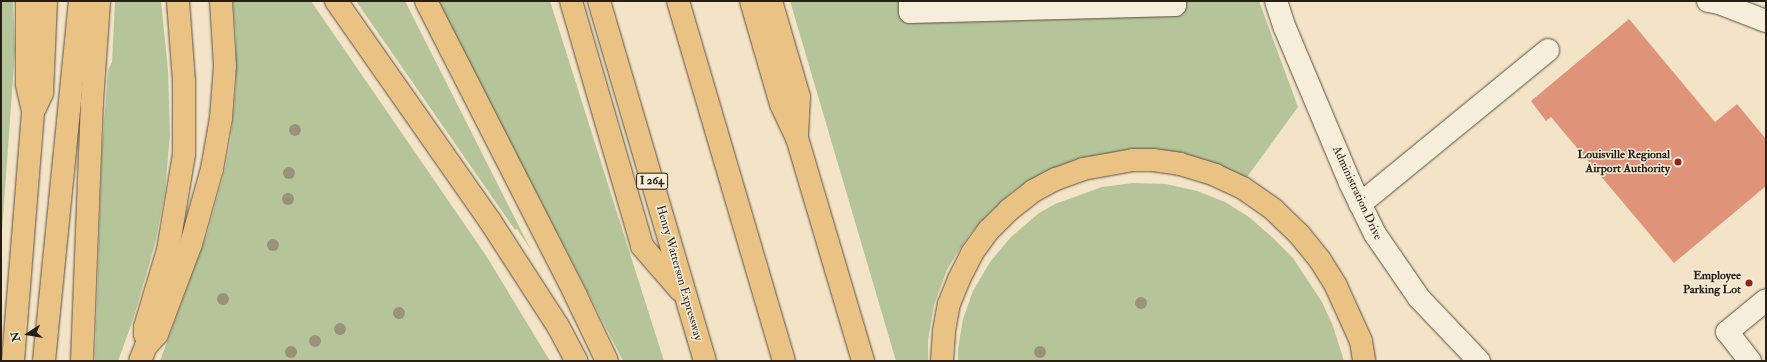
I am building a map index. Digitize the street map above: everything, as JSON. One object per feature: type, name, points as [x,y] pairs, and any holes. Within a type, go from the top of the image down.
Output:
[{"type":"highway","points":[[13,361],[33,110],[27,84],[27,1]]},
{"type":"highway","points":[[33,110],[42,93],[46,1]]},
{"type":"highway","points":[[44,361],[80,1]]},
{"type":"highway","points":[[82,361],[92,102],[99,1]]},
{"type":"highway","points":[[143,354],[145,327],[168,250],[184,154],[184,81],[178,1]]},
{"type":"highway","points":[[143,354],[157,334],[191,244],[212,169],[220,118],[225,66],[221,1]]},
{"type":"highway","points":[[336,1],[490,221],[558,326],[577,361]]},
{"type":"highway","points":[[426,1],[573,289],[607,361]]},
{"type":"highway","points":[[571,1],[642,246],[686,296]]},
{"type":"highway","name":"Henry Watterson Expressway","points":[[599,1],[705,361]]},
{"type":"highway","points":[[678,1],[784,361]]},
{"type":"highway","points":[[751,1],[781,104],[797,138],[863,361]]},
{"type":"highway","points":[[771,1],[799,97],[797,138]]},
{"type":"highway","points":[[942,361],[944,331],[949,304],[958,279],[972,253],[989,230],[1010,210],[1033,192],[1056,179],[1083,169],[1133,160],[1153,160],[1180,164],[1215,175],[1242,188],[1274,210],[1300,234],[1320,260],[1336,286],[1361,341],[1364,361]]},
{"type":"lane","points":[[910,1],[910,12],[1175,5],[1175,1]]},
{"type":"lane","name":"Administration Drive","points":[[1276,1],[1288,35],[1360,204],[1388,256],[1419,298],[1479,361]]},
{"type":"lane","points":[[1708,1],[1720,3],[1766,21]]},
{"type":"lane","points":[[1360,204],[1548,50]]},
{"type":"lane","points":[[1750,361],[1727,332],[1766,300]]},
{"type":"green space","points":[[1,1],[13,1],[15,50],[1,245]]},
{"type":"green space","points":[[115,1],[161,1],[168,70],[170,135],[165,191],[155,244],[133,320],[118,361],[95,361],[102,150],[108,70],[112,62]]},
{"type":"green space","points":[[233,1],[311,1],[487,257],[550,361],[160,361],[207,234],[225,170],[231,138],[236,87],[236,36]]},
{"type":"green space","points":[[356,1],[405,1],[531,250],[517,229],[515,230]]},
{"type":"green space","points":[[438,1],[550,1],[664,361],[623,361]]},
{"type":"green space","points":[[790,1],[1259,1],[1298,107],[1247,177],[1089,156],[1057,167],[1028,181],[1013,191],[990,212],[970,234],[947,270],[934,305],[928,341],[928,361],[896,361]]},
{"type":"green space","points":[[1133,183],[1166,184],[1197,191],[1225,202],[1249,217],[1293,258],[1322,302],[1333,326],[1344,361],[958,361],[958,349],[963,319],[973,291],[990,262],[1011,237],[1039,213],[1055,204],[1102,187]]},
{"type":"building","name":"Louisville Regional Airport Authority","points":[[1629,19],[1715,122],[1737,104],[1766,139],[1766,186],[1674,263],[1551,117],[1546,121],[1531,101]]},
{"type":"place","name":"Louisville Regional Airport Authority","points":[[1678,162]]},
{"type":"place","name":"Employee Parking Lot","points":[[1749,283]]}]
